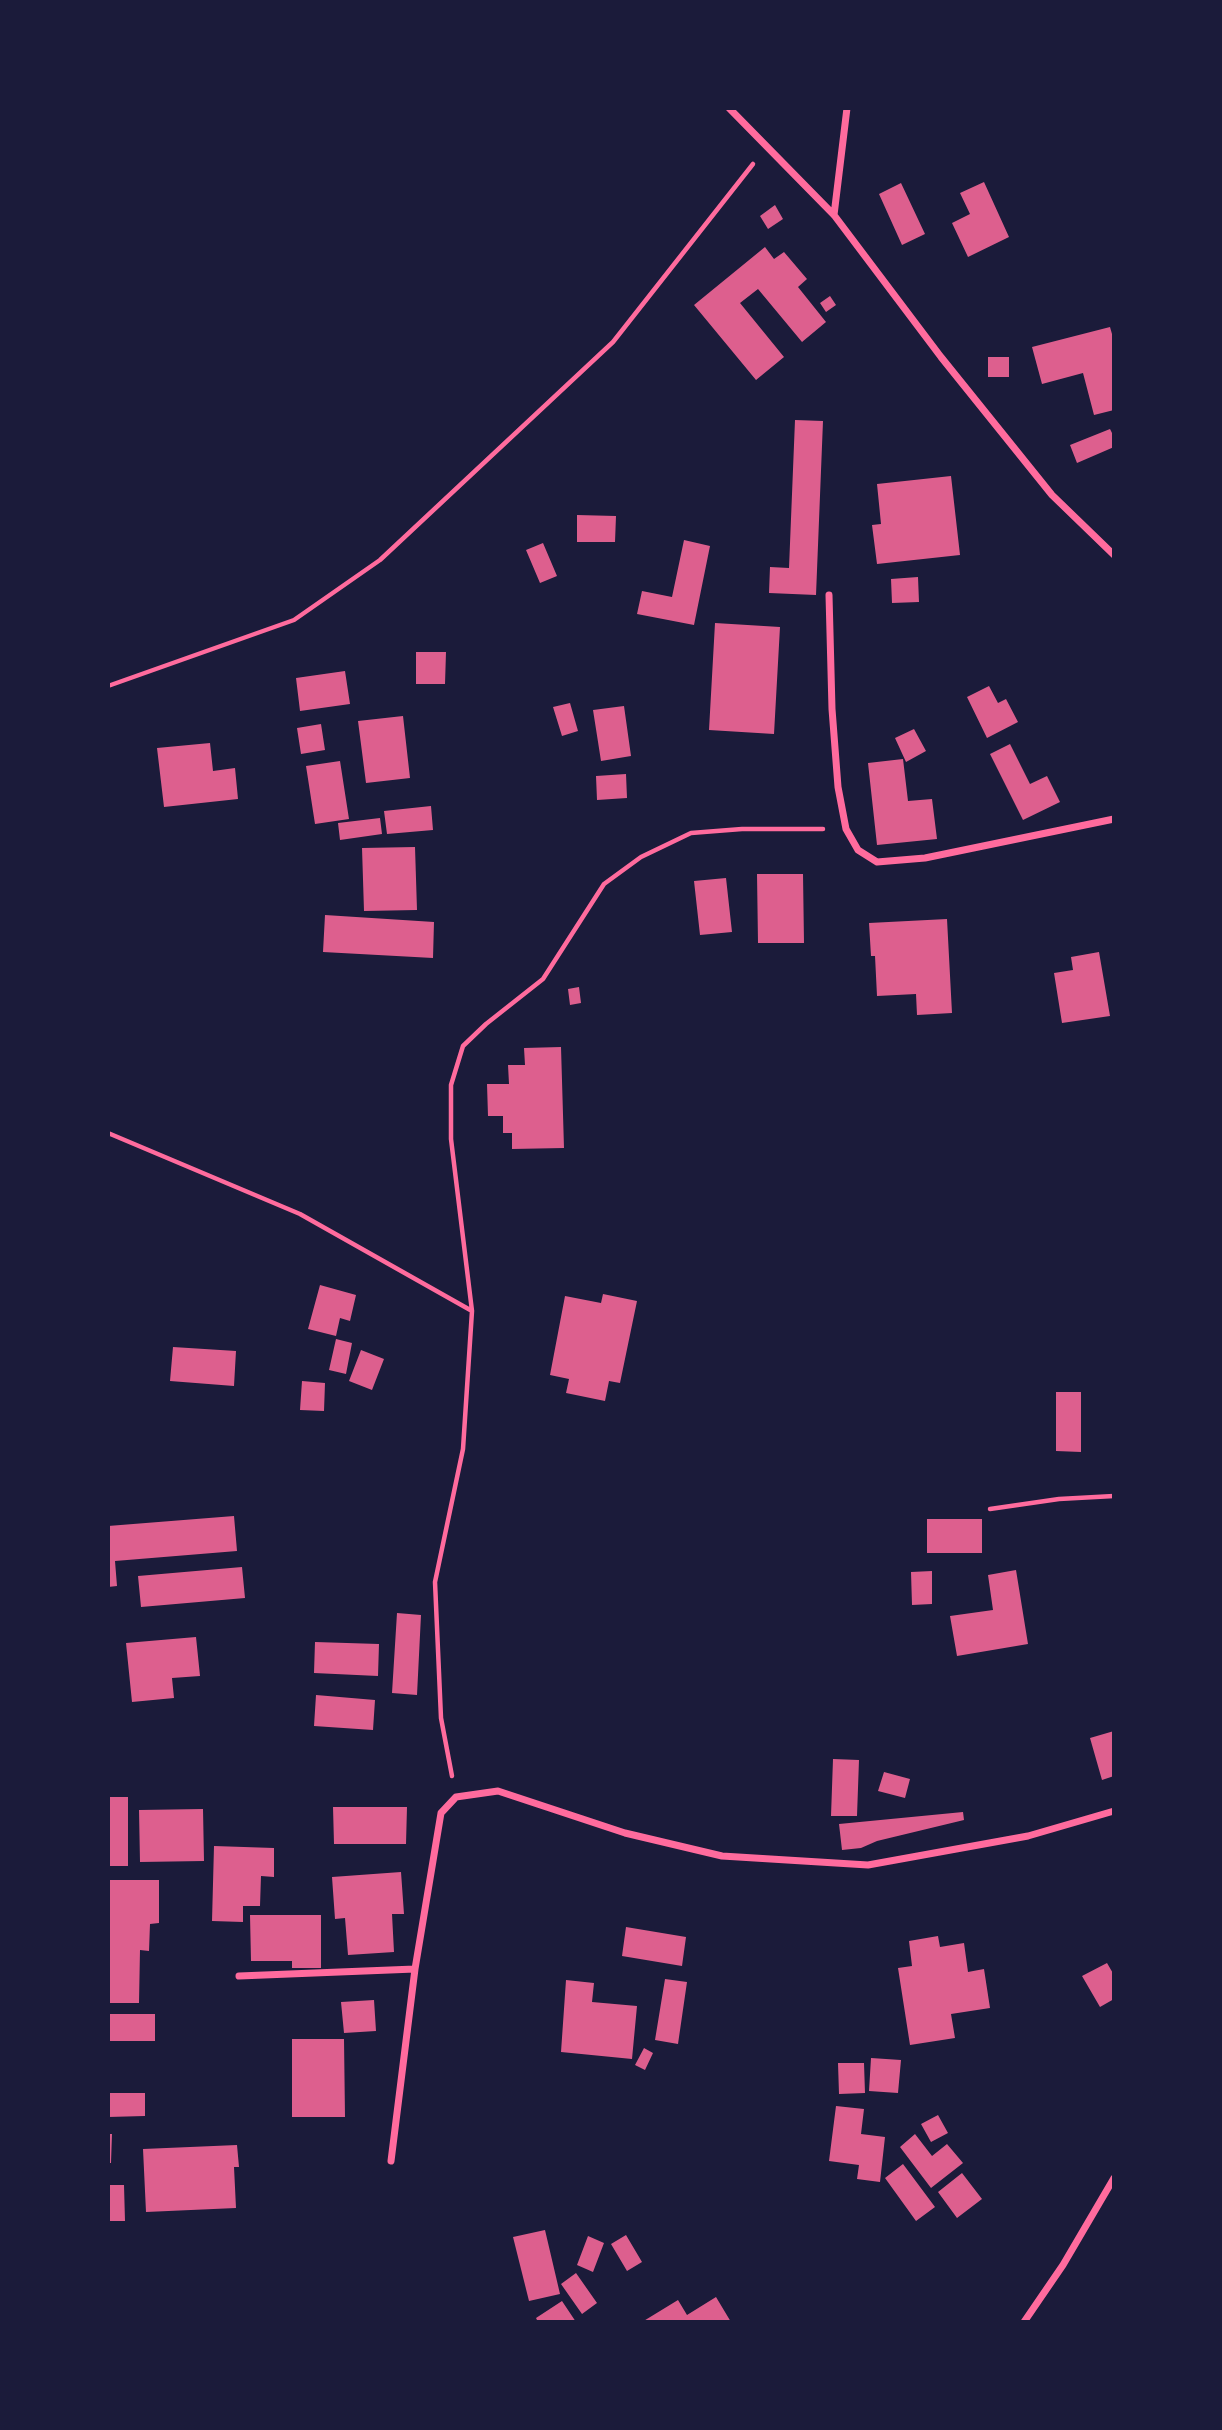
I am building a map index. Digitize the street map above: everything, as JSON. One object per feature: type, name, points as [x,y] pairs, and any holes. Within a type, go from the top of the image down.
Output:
[{"type":"street","points":[[729,108],[834,215],[941,357],[1052,495],[1114,555]]},
{"type":"street","points":[[834,215],[847,108]]},
{"type":"street","points":[[829,595],[838,787],[846,829],[858,850],[877,862],[925,858],[1114,819]]},
{"type":"street","points":[[391,2161],[415,1969],[441,1813],[456,1797],[498,1791],[625,1833],[722,1856],[868,1865],[1028,1836],[1114,1811]]},
{"type":"street","points":[[239,1976],[415,1969]]},
{"type":"street","points":[[1024,2322],[1063,2265],[1114,2178]]},
{"type":"path","points":[[108,686],[295,620],[380,560],[613,342],[767,147]]},
{"type":"path","points":[[456,1797],[441,1718],[435,1581],[463,1449],[472,1311],[451,1139],[451,1085],[463,1046],[543,979],[604,884],[641,857],[691,834],[742,829],[846,829]]},
{"type":"path","points":[[108,1133],[300,1214],[472,1311]]},
{"type":"path","points":[[990,1509],[1059,1499],[1114,1496]]},
{"type":"building","points":[[984,182],[1009,237],[968,257],[952,223],[970,214],[960,193]]},
{"type":"building","points":[[901,183],[925,234],[902,245],[879,194]]},
{"type":"building","points":[[775,205],[783,219],[768,229],[760,216]]},
{"type":"building","points":[[765,247],[774,259],[784,252],[807,279],[798,287],[826,322],[802,342],[758,289],[740,303],[784,357],[756,380],[694,305]]},
{"type":"building","points":[[830,296],[836,305],[826,312],[820,303]]},
{"type":"building","points":[[1110,327],[1114,341],[1114,410],[1094,415],[1083,373],[1042,384],[1032,347]]},
{"type":"building","points":[[988,357],[1009,357],[1009,377],[988,377]]},
{"type":"building","points":[[795,420],[823,421],[816,595],[769,593],[770,567],[789,568]]},
{"type":"building","points":[[1110,429],[1114,437],[1114,447],[1077,463],[1070,445]]},
{"type":"building","points":[[951,476],[960,555],[877,564],[872,525],[881,524],[877,484]]},
{"type":"building","points":[[577,515],[616,516],[615,542],[577,542]]},
{"type":"building","points":[[684,540],[710,546],[694,625],[637,614],[642,591],[672,597]]},
{"type":"building","points":[[543,543],[557,576],[540,583],[526,550]]},
{"type":"building","points":[[918,577],[919,602],[892,603],[891,579]]},
{"type":"building","points":[[715,623],[780,627],[774,734],[709,730]]},
{"type":"building","points":[[416,652],[446,652],[445,684],[416,684]]},
{"type":"building","points":[[345,671],[350,704],[300,711],[296,678]]},
{"type":"building","points":[[989,686],[998,703],[1006,699],[1018,722],[987,738],[967,697]]},
{"type":"building","points":[[570,703],[578,731],[562,736],[553,707]]},
{"type":"building","points":[[624,706],[631,756],[601,761],[593,710]]},
{"type":"building","points":[[403,716],[410,778],[366,783],[358,721]]},
{"type":"building","points":[[321,724],[325,750],[301,754],[297,728]]},
{"type":"building","points":[[914,729],[926,751],[906,762],[895,738]]},
{"type":"building","points":[[210,743],[213,771],[235,768],[238,799],[164,807],[157,748]]},
{"type":"building","points":[[1010,744],[1030,784],[1047,776],[1060,802],[1023,820],[990,754]]},
{"type":"building","points":[[903,759],[908,801],[932,799],[937,839],[877,845],[868,763]]},
{"type":"building","points":[[340,761],[349,819],[315,824],[306,766]]},
{"type":"building","points":[[626,774],[627,798],[597,800],[596,776]]},
{"type":"building","points":[[431,806],[433,830],[387,834],[384,811]]},
{"type":"building","points":[[380,818],[382,834],[340,840],[338,823]]},
{"type":"building","points":[[415,847],[417,910],[364,911],[362,848]]},
{"type":"building","points":[[757,874],[803,874],[804,943],[758,943]]},
{"type":"building","points":[[726,878],[732,932],[700,935],[694,881]]},
{"type":"building","points":[[325,915],[434,922],[433,958],[323,952]]},
{"type":"building","points":[[947,919],[952,1013],[917,1015],[916,994],[877,996],[875,956],[871,956],[869,923]]},
{"type":"building","points":[[1099,952],[1110,1016],[1062,1023],[1054,973],[1073,970],[1071,957]]},
{"type":"building","points":[[579,987],[581,1003],[570,1005],[568,989]]},
{"type":"building","points":[[561,1047],[564,1148],[512,1149],[512,1133],[503,1133],[503,1116],[488,1116],[487,1084],[509,1084],[508,1065],[525,1065],[524,1048]]},
{"type":"building","points":[[320,1285],[356,1295],[350,1321],[340,1318],[336,1336],[308,1329]]},
{"type":"building","points":[[603,1294],[637,1301],[620,1383],[609,1381],[605,1401],[566,1393],[569,1379],[550,1375],[565,1296],[601,1303]]},
{"type":"building","points":[[336,1339],[352,1343],[346,1374],[329,1370]]},
{"type":"building","points":[[173,1347],[236,1351],[234,1386],[170,1381]]},
{"type":"building","points":[[361,1350],[384,1359],[372,1390],[349,1381]]},
{"type":"building","points":[[302,1381],[325,1383],[324,1411],[300,1410]]},
{"type":"building","points":[[1056,1392],[1081,1392],[1081,1452],[1056,1451]]},
{"type":"building","points":[[234,1516],[237,1551],[115,1561],[117,1586],[108,1587],[108,1526]]},
{"type":"building","points":[[927,1519],[982,1519],[982,1553],[927,1553]]},
{"type":"building","points":[[242,1567],[245,1598],[141,1607],[138,1576]]},
{"type":"building","points":[[1016,1570],[1028,1644],[957,1656],[950,1616],[993,1610],[988,1575]]},
{"type":"building","points":[[932,1571],[932,1604],[912,1605],[911,1572]]},
{"type":"building","points":[[397,1613],[421,1615],[417,1695],[392,1693]]},
{"type":"building","points":[[196,1637],[200,1676],[172,1678],[174,1698],[132,1702],[126,1643]]},
{"type":"building","points":[[315,1642],[379,1644],[378,1676],[314,1673]]},
{"type":"building","points":[[316,1695],[375,1700],[373,1730],[314,1726]]},
{"type":"building","points":[[1114,1731],[1114,1776],[1102,1780],[1090,1738]]},
{"type":"building","points":[[833,1759],[859,1760],[857,1816],[831,1816]]},
{"type":"building","points":[[884,1772],[910,1779],[905,1798],[878,1791]]},
{"type":"building","points":[[108,1797],[128,1797],[128,1866],[108,1866]]},
{"type":"building","points":[[333,1807],[407,1807],[406,1844],[334,1844]]},
{"type":"building","points":[[203,1809],[204,1861],[140,1862],[139,1810]]},
{"type":"building","points":[[963,1812],[964,1820],[877,1841],[861,1848],[842,1850],[839,1824]]},
{"type":"building","points":[[214,1846],[274,1848],[274,1877],[261,1876],[260,1906],[243,1906],[243,1922],[212,1921]]},
{"type":"building","points":[[401,1872],[404,1914],[392,1914],[394,1952],[348,1955],[345,1918],[335,1919],[332,1877]]},
{"type":"building","points":[[108,1880],[159,1880],[159,1923],[150,1924],[149,1951],[140,1950],[139,2003],[108,2003]]},
{"type":"building","points":[[250,1915],[321,1915],[321,1968],[292,1968],[292,1961],[251,1961]]},
{"type":"building","points":[[626,1927],[686,1937],[682,1966],[622,1956]]},
{"type":"building","points":[[938,1936],[940,1947],[964,1943],[968,1972],[984,1969],[990,2008],[951,2014],[955,2038],[910,2045],[898,1968],[912,1966],[909,1941]]},
{"type":"building","points":[[1107,1963],[1114,1975],[1114,1999],[1100,2007],[1082,1976]]},
{"type":"building","points":[[665,1979],[687,1982],[678,2044],[655,2040]]},
{"type":"building","points":[[566,1980],[594,1983],[592,2002],[637,2006],[632,2059],[561,2052]]},
{"type":"building","points":[[374,2000],[376,2031],[344,2033],[341,2002]]},
{"type":"building","points":[[108,2014],[155,2014],[155,2041],[108,2041]]},
{"type":"building","points":[[292,2039],[344,2039],[345,2117],[292,2117]]},
{"type":"building","points":[[644,2048],[653,2053],[645,2070],[635,2065]]},
{"type":"building","points":[[871,2058],[901,2060],[898,2093],[869,2091]]},
{"type":"building","points":[[838,2063],[864,2063],[865,2093],[839,2094]]},
{"type":"building","points":[[108,2093],[145,2093],[145,2116],[108,2117]]},
{"type":"building","points":[[836,2106],[864,2109],[861,2134],[885,2137],[880,2182],[857,2179],[859,2165],[829,2161]]},
{"type":"building","points":[[938,2115],[948,2133],[931,2142],[921,2124]]},
{"type":"building","points":[[108,2134],[112,2134],[111,2163],[108,2163]]},
{"type":"building","points":[[915,2134],[932,2156],[947,2144],[963,2163],[931,2188],[900,2147]]},
{"type":"building","points":[[237,2145],[239,2167],[234,2167],[236,2208],[146,2212],[143,2149]]},
{"type":"building","points":[[903,2164],[935,2207],[916,2221],[885,2178]]},
{"type":"building","points":[[962,2173],[982,2199],[957,2218],[938,2192]]},
{"type":"building","points":[[108,2185],[124,2185],[125,2221],[108,2221]]},
{"type":"building","points":[[545,2230],[560,2294],[529,2301],[513,2237]]},
{"type":"building","points":[[626,2235],[642,2262],[627,2271],[611,2244]]},
{"type":"building","points":[[588,2236],[604,2243],[593,2272],[577,2265]]},
{"type":"building","points":[[576,2273],[597,2303],[582,2314],[561,2284]]},
{"type":"building","points":[[716,2297],[731,2322],[642,2322],[678,2300],[687,2315]]},
{"type":"building","points":[[562,2301],[576,2322],[538,2322],[536,2318]]}]
